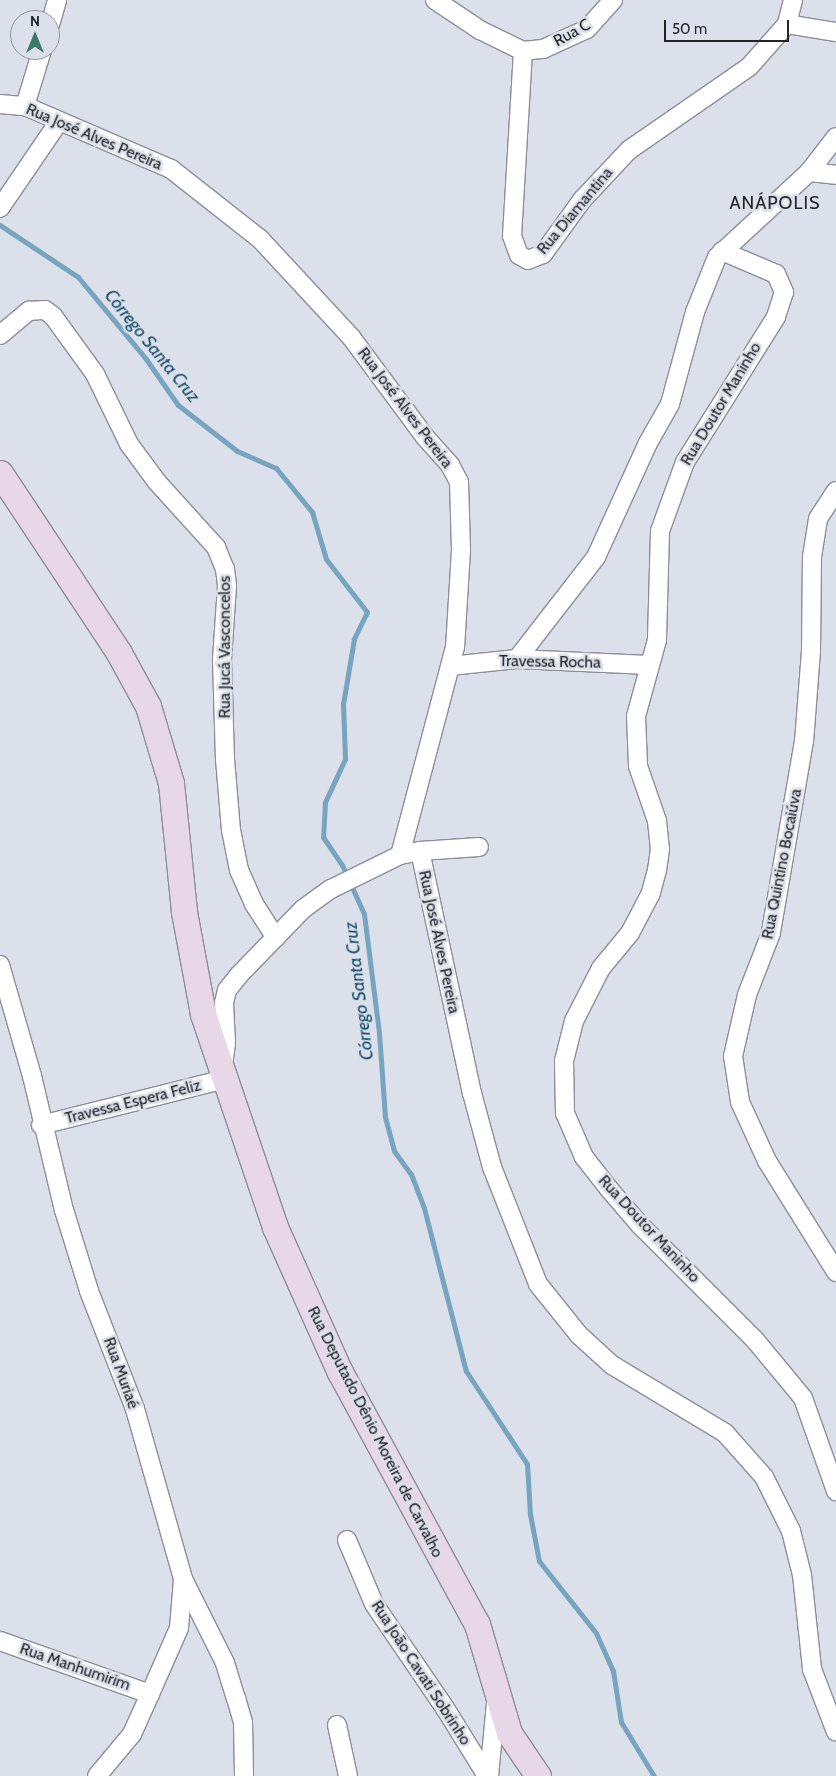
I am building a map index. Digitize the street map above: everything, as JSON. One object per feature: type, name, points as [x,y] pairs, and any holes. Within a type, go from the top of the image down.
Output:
[{"type":"street","points":[[435,0],[480,30],[523,51]]},
{"type":"street","name":"Rua C","points":[[523,51],[543,49],[586,29],[613,0]]},
{"type":"street","name":"Rua Diamantina","points":[[523,51],[512,236],[519,255],[528,260],[543,254],[582,200],[629,150],[749,68],[787,24],[793,0]]},
{"type":"street","points":[[787,24],[836,32]]},
{"type":"street","points":[[25,106],[39,60]]},
{"type":"street","name":"Rua José Alves Pereira","points":[[0,104],[25,106],[58,123],[172,169],[260,239],[351,337],[425,437],[450,465],[459,482],[461,520],[459,611],[450,666],[400,855],[420,851],[472,1093],[492,1167],[538,1284],[579,1334],[612,1365],[725,1433],[764,1477],[790,1531],[802,1574],[812,1669],[836,1732]]},
{"type":"street","points":[[0,208],[58,123]]},
{"type":"street","points":[[517,659],[596,557],[648,443],[670,404],[705,282],[722,251],[809,172],[836,137]]},
{"type":"street","points":[[809,172],[836,175]]},
{"type":"street","name":"Rua Doutor Maninho","points":[[722,251],[776,274],[784,292],[776,317],[685,462],[660,531],[657,640],[636,716],[638,766],[657,821],[660,849],[651,893],[630,933],[601,968],[574,1022],[564,1061],[565,1113],[584,1157],[609,1189],[640,1225],[755,1340],[803,1398],[836,1491]]},
{"type":"street","name":"Rua Jucá Vasconcelos","points":[[0,335],[21,314],[28,311],[45,310],[53,316],[95,374],[129,444],[157,482],[216,547],[225,568],[227,586],[222,659],[225,759],[231,830],[239,870],[254,904],[276,938]]},
{"type":"street","name":"Rua Deputado Dênio Moreira de Carvalho","points":[[0,473],[119,653],[135,680],[159,737],[172,784],[184,912],[203,1014],[275,1228],[340,1372],[476,1624],[497,1700],[509,1733],[538,1776]]},
{"type":"street","name":"Rua Quintino Bocaiúva","points":[[836,491],[818,519],[812,556],[811,650],[804,742],[773,923],[747,995],[733,1056],[740,1102],[767,1161],[836,1272]]},
{"type":"street","name":"Travessa Rocha","points":[[450,666],[517,659],[649,665]]},
{"type":"street","points":[[420,851],[479,847]]},
{"type":"street","points":[[224,1075],[226,1043],[224,1002],[227,990],[303,909],[331,888],[400,855]]},
{"type":"street","name":"Rua Muriaé","points":[[0,965],[32,1076],[42,1125],[89,1291],[135,1409],[183,1579],[225,1664],[236,1698],[242,1722],[244,1776]]},
{"type":"street","name":"Travessa Espera Feliz","points":[[42,1125],[224,1075]]},
{"type":"street","name":"Rua João Cavati Sobrinho","points":[[347,1540],[374,1604],[446,1708],[488,1776]]},
{"type":"street","points":[[97,1776],[132,1734],[179,1628],[183,1579]]},
{"type":"street","name":"Rua Manhumirim","points":[[0,1641],[150,1694]]},
{"type":"street","points":[[488,1776],[497,1700]]},
{"type":"street","points":[[337,1725],[348,1776]]},
{"type":"waterway","name":"Córrego Santa Cruz","points":[[0,225],[78,277],[146,359],[178,405],[237,451],[276,468],[312,512],[326,559],[367,612],[354,639],[343,704],[345,759],[325,802],[323,837],[342,865],[364,914],[379,1033],[385,1117],[394,1151],[411,1174],[424,1208],[466,1371],[527,1464],[530,1514],[539,1561],[596,1633],[613,1671],[621,1722],[654,1776]]},
{"type":"district","name":"ANÁPOLIS","points":[[775,203]]}]
